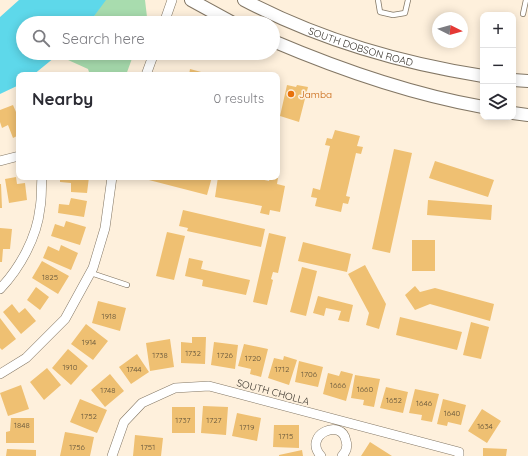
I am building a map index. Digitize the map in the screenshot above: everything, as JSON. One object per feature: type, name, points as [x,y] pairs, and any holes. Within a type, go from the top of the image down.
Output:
[{"type":"main road","points":[[191,0],[220,16]]},
{"type":"main road","name":"SOUTH DOBSON ROAD","points":[[244,0],[258,3],[279,16]]},
{"type":"main road","name":"SOUTH DOBSON ROAD","points":[[280,17],[346,44],[424,65],[480,75]]},
{"type":"main road","points":[[280,44],[316,59],[393,86],[480,106]]},
{"type":"main road","points":[[516,80],[528,81]]},
{"type":"main road","points":[[516,113],[528,115]]},
{"type":"street","points":[[166,16],[172,0]]},
{"type":"street","points":[[147,72],[151,60]]},
{"type":"street","points":[[0,161],[16,157]]},
{"type":"street","points":[[0,289],[9,279],[32,241],[40,210],[42,180]]},
{"type":"street","points":[[0,374],[26,358],[65,319],[90,273],[105,228],[112,180]]},
{"type":"street","name":"SOUTH CHOLLA","points":[[112,456],[124,422],[142,403],[175,388],[209,386],[459,454]]},
{"type":"street","points":[[336,430],[338,420]]},
{"type":"street","points":[[321,456],[316,446],[319,436],[328,430],[336,430],[342,434],[347,443],[347,449],[342,456]]},
{"type":"lane","points":[[378,0],[380,12],[394,15],[405,13],[408,0]]},
{"type":"lane","points":[[524,14],[526,0]]},
{"type":"lane","points":[[90,273],[127,285]]},
{"type":"green space","points":[[105,0],[145,0],[147,16],[94,16]]},
{"type":"green space","points":[[68,60],[131,60],[127,72],[89,72],[88,69]]},
{"type":"water","points":[[19,0],[106,0],[94,16],[16,16],[16,60],[51,60],[37,72],[16,72],[16,86],[0,94],[0,17]]},
{"type":"building","points":[[190,69],[201,72],[190,72]]},
{"type":"building","points":[[287,85],[308,87],[299,122],[280,116]]},
{"type":"building","points":[[13,105],[16,112],[16,136],[13,138],[8,125],[2,128],[0,122],[0,110]]},
{"type":"building","points":[[335,130],[360,136],[357,146],[363,147],[361,154],[356,153],[346,196],[350,197],[348,204],[343,203],[341,212],[315,206],[317,198],[311,197],[313,188],[320,190],[330,146],[325,145],[327,138],[332,139]]},
{"type":"building","points":[[394,149],[412,153],[390,253],[372,249]]},
{"type":"building","points":[[435,161],[494,180],[488,197],[429,178]]},
{"type":"building","points":[[16,177],[17,184],[25,183],[27,200],[9,203],[5,179]]},
{"type":"building","points":[[60,180],[89,180],[87,193],[71,192],[71,183],[60,182]]},
{"type":"building","points":[[149,180],[211,180],[207,195]]},
{"type":"building","points":[[218,180],[278,180],[277,184],[285,186],[280,212],[270,210],[269,215],[260,213],[262,206],[215,197]]},
{"type":"building","points":[[1,184],[2,208],[0,208]]},
{"type":"building","points":[[71,198],[87,201],[84,217],[58,213],[59,204],[69,205]]},
{"type":"building","points":[[428,200],[492,205],[491,220],[427,215]]},
{"type":"building","points":[[183,210],[265,229],[261,247],[187,231],[188,228],[179,226]]},
{"type":"building","points":[[66,221],[86,227],[80,245],[51,236],[55,224],[64,227]]},
{"type":"building","points":[[0,228],[12,229],[10,249],[3,249],[2,262],[0,262]]},
{"type":"building","points":[[167,232],[185,236],[174,280],[156,276]]},
{"type":"building","points":[[269,233],[286,237],[278,273],[273,272],[271,279],[273,280],[267,305],[253,302]]},
{"type":"building","points":[[412,240],[435,240],[435,271],[412,271]]},
{"type":"building","points":[[303,242],[351,254],[347,272],[298,261]]},
{"type":"building","points":[[61,245],[78,253],[71,270],[43,258],[48,246],[59,251]]},
{"type":"building","points":[[189,258],[203,261],[201,269],[250,280],[246,295],[202,286],[203,280],[185,276]]},
{"type":"building","points":[[42,261],[69,276],[58,294],[32,278]]},
{"type":"building","points":[[365,265],[386,304],[379,329],[366,325],[369,313],[348,274]]},
{"type":"building","points":[[302,267],[317,271],[306,316],[290,312]]},
{"type":"building","points":[[415,286],[420,292],[435,288],[494,304],[490,321],[430,304],[415,310],[405,295]]},
{"type":"building","points":[[36,287],[49,297],[40,310],[27,300]]},
{"type":"building","points":[[318,296],[353,305],[349,322],[338,320],[341,311],[326,308],[324,316],[313,313]]},
{"type":"building","points":[[98,301],[126,308],[120,331],[92,323]]},
{"type":"building","points":[[12,304],[19,313],[25,308],[36,321],[21,334],[3,312]]},
{"type":"building","points":[[400,317],[462,332],[457,350],[396,335]]},
{"type":"building","points":[[0,318],[16,339],[2,350],[0,348]]},
{"type":"building","points":[[471,322],[489,327],[481,359],[463,355]]},
{"type":"building","points":[[86,324],[108,341],[93,360],[71,344]]},
{"type":"building","points":[[192,337],[206,337],[205,364],[181,363],[181,342],[192,343]]},
{"type":"building","points":[[170,339],[174,367],[150,371],[146,343]]},
{"type":"building","points":[[214,342],[238,345],[235,369],[211,365]]},
{"type":"building","points":[[244,344],[268,349],[261,377],[250,374],[251,369],[238,366]]},
{"type":"building","points":[[68,349],[88,366],[71,385],[52,368]]},
{"type":"building","points":[[137,354],[149,372],[131,384],[119,367]]},
{"type":"building","points":[[284,356],[297,360],[289,385],[268,378],[274,358],[283,360]]},
{"type":"building","points":[[299,361],[323,367],[318,387],[295,382]]},
{"type":"building","points":[[47,368],[61,385],[44,400],[30,382]]},
{"type":"building","points":[[341,371],[353,374],[346,401],[323,394],[328,373],[339,376]]},
{"type":"building","points":[[110,374],[124,391],[105,407],[91,390]]},
{"type":"building","points":[[355,375],[380,379],[374,407],[363,405],[364,400],[351,398]]},
{"type":"building","points":[[21,385],[29,409],[8,416],[0,393]]},
{"type":"building","points":[[386,387],[408,392],[403,413],[380,408]]},
{"type":"building","points":[[415,389],[439,394],[432,422],[421,420],[422,415],[409,413]]},
{"type":"building","points":[[80,399],[107,410],[97,433],[70,422]]},
{"type":"building","points":[[443,399],[466,405],[461,425],[448,422],[447,426],[437,424]]},
{"type":"building","points":[[203,406],[228,407],[226,435],[201,433]]},
{"type":"building","points":[[172,407],[195,407],[195,433],[172,433]]},
{"type":"building","points":[[482,409],[501,421],[487,443],[468,431]]},
{"type":"building","points":[[237,413],[261,418],[257,441],[232,436]]},
{"type":"building","points":[[11,418],[34,418],[34,443],[6,443],[6,432],[10,431]]},
{"type":"building","points":[[274,425],[299,425],[299,448],[273,447]]},
{"type":"building","points":[[65,432],[94,437],[90,456],[60,456]]},
{"type":"building","points":[[135,435],[163,438],[161,456],[133,456]]},
{"type":"building","points":[[370,442],[392,456],[361,456]]},
{"type":"building","points":[[483,448],[507,449],[506,456],[483,456]]},
{"type":"building","points":[[7,449],[36,450],[36,456],[6,456]]},
{"type":"building","points":[[302,450],[303,456],[279,456],[279,455]]},
{"type":"place","name":"Jamba","points":[[291,94]]}]
